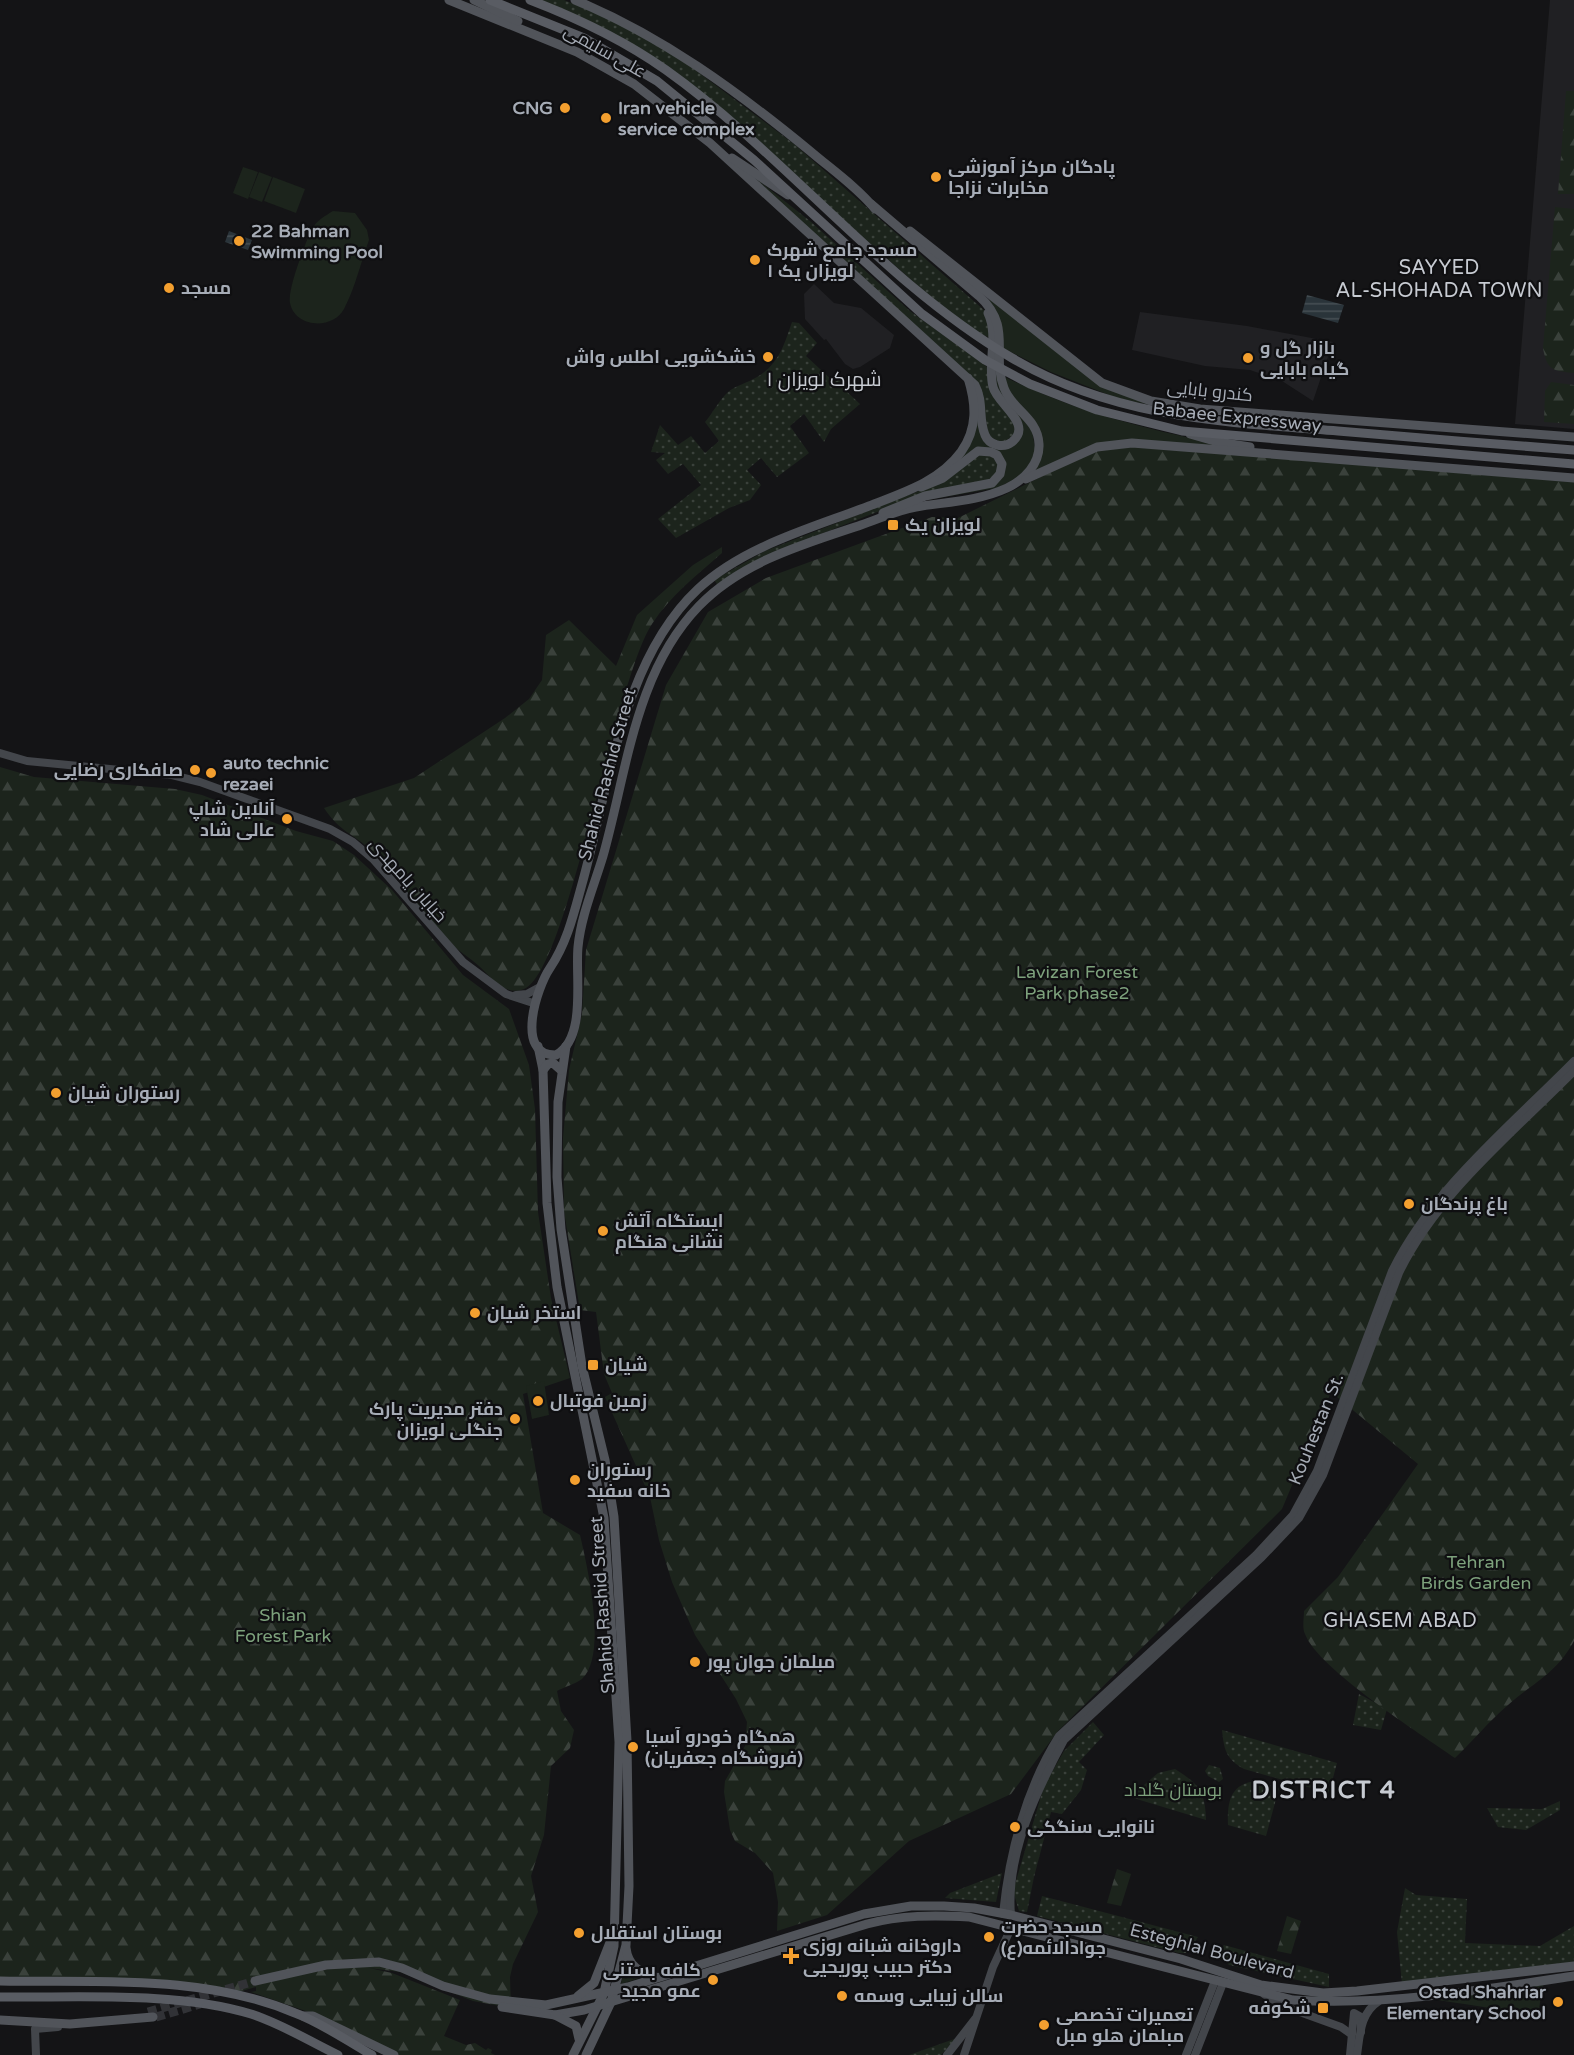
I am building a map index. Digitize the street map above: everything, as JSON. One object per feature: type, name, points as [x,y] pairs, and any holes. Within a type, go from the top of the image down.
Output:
[{"type":"highway","name":"Babaee Expressway","points":[[490,0],[584,38],[657,81],[754,160],[922,314],[985,360],[1007,373],[1097,410],[1182,431],[1574,464]]},
{"type":"highway","name":"Babaee Expressway","points":[[530,0],[590,26],[665,70],[730,122],[936,305],[988,343],[1058,381],[1101,398],[1146,411],[1228,423],[1574,450]]},
{"type":"highway","points":[[0,1981],[189,1986],[254,1999],[303,2016],[372,2055]]},
{"type":"highway","points":[[0,1997],[197,2003],[251,2014],[289,2029],[338,2055]]},
{"type":"main road","name":"علی سلیمی","points":[[449,0],[578,52],[634,84],[710,143],[968,378]]},
{"type":"main road","points":[[474,0],[578,52]]},
{"type":"main road","points":[[575,0],[641,31],[703,69],[780,127],[871,204],[886,223],[988,312],[992,326],[993,388],[1018,423],[1018,432],[1012,442],[999,446],[988,439],[984,431],[980,397],[968,378]]},
{"type":"main road","points":[[710,143],[798,201]]},
{"type":"main road","name":"کندرو بابایی","points":[[871,204],[892,217],[1102,383],[1151,401],[1200,409],[1574,437]]},
{"type":"main road","name":"Shahid Rashid Street","points":[[586,2055],[611,2002],[626,1945],[629,1886],[627,1741],[616,1540],[604,1460],[582,1366],[561,1229],[557,1177],[561,1070],[577,1014],[578,945],[641,706],[668,645],[693,612],[731,579],[783,553],[860,525],[913,508],[988,495],[1010,486],[1031,471],[1040,446],[1038,432],[1006,394],[1003,386],[1000,334],[995,315],[980,296],[871,204]]},
{"type":"main road","name":"Shahid Rashid Street","points":[[573,2055],[604,1993],[609,1978],[615,1929],[619,1742],[607,1541],[601,1495],[557,1287],[549,1230],[545,1177],[543,1070],[532,1025],[533,1003],[545,975],[558,957],[571,923],[637,680],[646,660],[670,621],[698,589],[742,559],[779,541],[917,488],[951,463],[968,439],[974,425],[975,408],[968,378]]},
{"type":"main road","points":[[1151,401],[1228,423]]},
{"type":"main road","points":[[1182,431],[1218,442],[1299,457]]},
{"type":"main road","points":[[1010,486],[1079,454],[1112,444],[1132,443],[1574,477]]},
{"type":"main road","points":[[860,525],[893,507],[919,498],[992,483],[1000,474],[1002,464],[997,455],[978,451],[943,478],[917,488]]},
{"type":"main road","name":"خیابان یامهدی","points":[[0,753],[27,761],[172,776],[200,782],[313,821],[353,842],[393,879],[448,947],[506,994]]},
{"type":"main road","points":[[506,994],[527,994],[538,988]]},
{"type":"main road","points":[[506,994],[533,1003]]},
{"type":"main road","points":[[538,1046],[549,1055],[556,1055],[567,1044]]},
{"type":"main road","name":"Kouhestan St.","points":[[1356,1378],[1392,1271],[1412,1233],[1441,1195],[1574,1061]]},
{"type":"main road","points":[[543,1070],[548,1064],[553,1063],[561,1070]]},
{"type":"main road","name":"Kouhestan St.","points":[[1007,1914],[1012,1866],[1042,1763],[1059,1736],[1256,1555],[1284,1526],[1311,1486],[1399,1273],[1427,1224],[1446,1200],[1574,1071]]},
{"type":"main road","name":"Esteghlal Boulevard","points":[[1574,1966],[1335,1997],[1293,2000],[1262,1994],[1100,1948],[969,1917],[932,1915],[892,1918],[828,1935],[611,2002],[555,2015],[489,2004],[442,1992],[381,1967],[333,1969],[256,1984],[326,1965],[364,1961],[389,1964],[443,1986],[490,1999],[530,2004],[562,2002],[659,1978],[832,1922],[891,1909],[944,1906],[1007,1914],[1181,1959],[1261,1985],[1335,1997],[1383,1998],[1574,1976]]},
{"type":"main road","points":[[964,2055],[1002,1945],[1007,1927],[1007,1914]]},
{"type":"main road","points":[[562,2002],[584,1993],[594,1983],[615,1929]]},
{"type":"main road","points":[[626,1945],[629,1960],[637,1969],[659,1978]]},
{"type":"main road","points":[[1195,2055],[1218,1995],[1219,1982]]},
{"type":"main road","points":[[1186,2055],[1209,1996],[1219,1982]]},
{"type":"main road","points":[[1209,1996],[1215,1991],[1218,1995]]},
{"type":"main road","points":[[1262,1994],[1283,2006],[1341,2027],[1351,2034]]},
{"type":"main road","points":[[1357,2055],[1367,2011],[1383,1998]]},
{"type":"main road","points":[[950,2054],[979,2012]]},
{"type":"main road","points":[[1350,2055],[1352,2016],[1356,2013],[1361,2017],[1361,2032]]},
{"type":"main road","points":[[0,2017],[72,2019],[151,2014],[35,2029],[36,2055]]},
{"type":"main road","points":[[555,2015],[576,2026],[579,2040]]},
{"type":"main road","points":[[303,2016],[313,2016],[394,2055]]},
{"type":"main road","points":[[0,2017],[93,2023]]},
{"type":"main road","points":[[319,2046],[329,2055]]},
{"type":"shaded area","points":[[1550,0],[1574,0],[1574,429],[1515,424]]},
{"type":"shaded area","name":"22 Bahman Swimming Pool","points":[[229,231],[252,240],[248,250],[225,242]]},
{"type":"shaded area","points":[[814,284],[834,303],[861,308],[894,335],[890,348],[860,367],[853,369],[845,364],[826,339],[824,340],[805,319],[804,294]]},
{"type":"shaded area","points":[[1307,295],[1344,305],[1338,323],[1302,313]]},
{"type":"shaded area","name":"بازار گل و گیاه بابایی","points":[[1140,312],[1247,326],[1333,342],[1313,401],[1282,381],[1250,370],[1205,366],[1132,350]]},
{"type":"green space","points":[[541,0],[564,0],[631,28],[694,69],[794,144],[985,311],[991,338],[980,334],[925,292],[687,81]]},
{"type":"green space","points":[[1566,91],[1574,91],[1574,194],[1558,194]]},
{"type":"green space","points":[[730,158],[810,221],[910,311],[990,369],[1013,417],[1017,432],[1003,443],[989,437],[981,395]]},
{"type":"green space","points":[[243,167],[258,172],[248,199],[233,193]]},
{"type":"green space","points":[[259,172],[272,177],[262,202],[249,197]]},
{"type":"green space","points":[[273,177],[305,189],[296,213],[264,201]]},
{"type":"green space","points":[[1555,207],[1574,209],[1574,373],[1552,368],[1546,361],[1543,348]]},
{"type":"green space","points":[[333,211],[355,213],[367,230],[369,240],[355,284],[344,309],[332,320],[315,323],[306,321],[293,311],[290,303],[291,288],[312,229]]},
{"type":"green space","points":[[989,298],[1094,381],[1166,408],[1193,415],[1114,397],[1051,372],[1003,348]]},
{"type":"green space","points":[[792,322],[799,323],[817,343],[806,356],[834,382],[857,373],[844,389],[860,404],[831,429],[824,442],[804,414],[790,426],[809,453],[777,477],[761,458],[747,470],[761,485],[750,500],[729,508],[676,538],[658,519],[701,485],[683,464],[668,474],[656,460],[665,453],[651,452],[660,425],[678,445],[691,436],[705,453],[719,441],[705,422],[728,392],[757,377],[771,366],[780,353]]},
{"type":"green space","points":[[994,371],[999,374],[1031,425],[1036,453],[1023,475],[997,488],[915,502],[990,486],[1003,473],[989,449],[948,470],[978,417],[992,446],[1020,435],[999,396]]},
{"type":"green space","points":[[1003,376],[1058,400],[1114,419],[1231,446],[1117,442],[1035,471],[1041,447],[1009,394]]},
{"type":"green space","points":[[1551,382],[1574,385],[1574,424],[1544,422],[1545,391]]},
{"type":"green space","name":"Lavizan Forest Park phase2","points":[[1132,446],[1574,482],[1574,1641],[1552,1670],[1501,1711],[1455,1758],[1372,1700],[1329,1665],[1305,1634],[1304,1611],[1338,1577],[1418,1464],[1331,1392],[1282,1509],[1058,1731],[1011,1794],[909,1841],[827,1915],[777,1931],[778,1902],[773,1873],[755,1853],[735,1841],[730,1830],[724,1792],[725,1781],[745,1746],[747,1722],[736,1699],[695,1635],[672,1582],[659,1540],[650,1497],[605,1397],[612,1393],[604,1374],[596,1312],[580,1310],[564,1211],[563,1138],[569,1070],[582,1014],[586,950],[666,685],[708,612],[766,578],[932,517],[958,518],[1093,451]]},
{"type":"green space","points":[[989,453],[999,463],[996,478],[913,498],[790,546],[717,584],[714,580],[765,551],[939,483],[975,455]]},
{"type":"green space","points":[[722,547],[722,553],[675,595],[659,614],[637,656],[574,881],[557,933],[541,971],[524,989],[517,991],[499,985],[447,940],[371,850],[341,827],[324,808],[414,778],[505,718],[529,699],[542,680],[546,635],[569,620],[616,666],[637,615],[693,565]]},
{"type":"green space","name":"Shian Forest Park","points":[[0,767],[34,777],[175,789],[202,795],[296,831],[333,841],[354,855],[392,890],[463,975],[509,1009],[529,1065],[535,1109],[538,1212],[551,1298],[570,1378],[523,1394],[543,1513],[580,1535],[591,1587],[595,1631],[594,1651],[590,1667],[582,1679],[557,1691],[561,1711],[574,1730],[570,1748],[551,1766],[544,1835],[531,1876],[538,1912],[513,1964],[510,1977],[511,2008],[473,2001],[400,1972],[369,1968],[392,1973],[460,2000],[444,2036],[466,2045],[475,2043],[486,2050],[488,2048],[492,2050],[491,2053],[495,2055],[399,2055],[320,2016],[251,1992],[256,1991],[256,1987],[231,1994],[197,1988],[0,1981]]},
{"type":"green space","name":"زمین فوتبال","points":[[544,1381],[549,1415],[532,1419],[526,1386]]},
{"type":"green space","points":[[1359,1694],[1387,1709],[1381,1730],[1353,1725]]},
{"type":"green space","points":[[1093,1722],[1104,1735],[1079,1762],[1087,1770],[1081,1790],[1062,1814],[1051,1812],[1027,1912],[1019,1911],[1013,1891],[1044,1786],[1064,1751]]},
{"type":"green space","points":[[1222,1730],[1337,1763],[1329,1793],[1244,1769],[1233,1762],[1227,1753]]},
{"type":"green space","points":[[1209,1765],[1220,1768],[1223,1779],[1219,1782],[1208,1776],[1205,1771]]},
{"type":"green space","name":"بوستان گلداد","points":[[1175,1769],[1190,1779],[1199,1789],[1204,1802],[1206,1820],[1130,1797],[1158,1773]]},
{"type":"green space","points":[[1256,1781],[1279,1788],[1266,1836],[1228,1825],[1228,1809],[1235,1790]]},
{"type":"green space","points":[[1560,1801],[1560,1810],[1526,1830],[1498,1827],[1487,1808],[1542,1809]]},
{"type":"green space","points":[[1117,1869],[1131,1874],[1121,1906],[1107,1903]]},
{"type":"green space","points":[[1002,1873],[996,1902],[945,1898],[950,1893]]},
{"type":"green space","points":[[1405,1888],[1416,1895],[1467,1899],[1465,1943],[1540,1946],[1574,1926],[1574,1962],[1402,1984],[1397,1932]]},
{"type":"green space","points":[[1042,1896],[1198,1937],[1187,1953],[1179,1953],[1037,1916]]},
{"type":"green space","points":[[1287,1916],[1301,1921],[1291,1954],[1277,1951]]},
{"type":"green space","points":[[1224,1945],[1329,1974],[1329,1987],[1229,1965],[1217,1952]]},
{"type":"green space","points":[[625,1956],[646,1976],[621,1984]]},
{"type":"green space","points":[[1543,1985],[1538,2015],[1430,1999]]},
{"type":"green space","points":[[957,2038],[941,2055],[909,2055]]},
{"type":"tunnel","points":[[148,2012],[255,1981]]},
{"type":"tunnel","points":[[156,2017],[200,2004]]},
{"type":"place","name":"CNG","points":[[565,108]]},
{"type":"place","name":"Iran vehicle service complex","points":[[606,118]]},
{"type":"place","name":"پادگان مرکز آموزشی مخابرات نزاجا","points":[[936,177]]},
{"type":"place","name":"22 Bahman Swimming Pool","points":[[239,241]]},
{"type":"place","name":"مسجد جامع شهرک لویزان یک ۱","points":[[755,260]]},
{"type":"place","name":"مسجد","points":[[169,288]]},
{"type":"place","name":"خشکشویی اطلس واش","points":[[768,357]]},
{"type":"place","name":"بازار گل و گیاه بابایی","points":[[1248,358]]},
{"type":"place","name":"لویزان یک","points":[[893,525]]},
{"type":"place","name":"صافکاری رضایی","points":[[195,770]]},
{"type":"place","name":"auto technic rezaei","points":[[211,773]]},
{"type":"place","name":"آنلاین شاپ عالی شاد","points":[[287,819]]},
{"type":"place","name":"رستوران شیان","points":[[56,1093]]},
{"type":"place","name":"باغ پرندگان","points":[[1409,1204]]},
{"type":"place","name":"ایستگاه آتش نشانی هنگام","points":[[603,1231]]},
{"type":"place","name":"استخر شیان","points":[[475,1313]]},
{"type":"place","name":"شیان","points":[[593,1365]]},
{"type":"place","name":"زمین فوتبال","points":[[538,1401]]},
{"type":"place","name":"دفتر مدیریت پارک جنگلی لویزان","points":[[515,1419]]},
{"type":"place","name":"رستوران خانه سفید","points":[[575,1480]]},
{"type":"place","name":"مبلمان جوان پور","points":[[695,1662]]},
{"type":"place","name":"همگام خودرو آسیا (فروشگاه جعفریان)","points":[[633,1747]]},
{"type":"place","name":"نانوایی سنگکی","points":[[1015,1827]]},
{"type":"place","name":"بوستان استقلال","points":[[579,1933]]},
{"type":"place","name":"مسجد حضرت جوادالائمه(ع)","points":[[989,1937]]},
{"type":"place","name":"داروخانه شبانه روزی دکتر حبیب پوریحیی","points":[[791,1956]]},
{"type":"place","name":"کافه بستنی عمو مجید","points":[[713,1980]]},
{"type":"place","name":"سالن زیبایی وسمه","points":[[842,1996]]},
{"type":"place","name":"Ostad Shahriar Elementary School","points":[[1558,2002]]},
{"type":"place","name":"شکوفه","points":[[1323,2008]]},
{"type":"place","name":"تعمیرات تخصصی مبلمان هلو مبل","points":[[1044,2025]]},
{"type":"district","name":"SAYYED AL-SHOHADA TOWN","points":[[1439,278]]},
{"type":"district","name":"شهرک لویزان ۱","points":[[824,379]]},
{"type":"district","name":"GHASEM ABAD","points":[[1400,1620]]},
{"type":"district","name":"DISTRICT 4","points":[[1324,1790]]},
{"type":"park label","name":"Tehran Birds Garden","points":[[1476,1572]]}]
